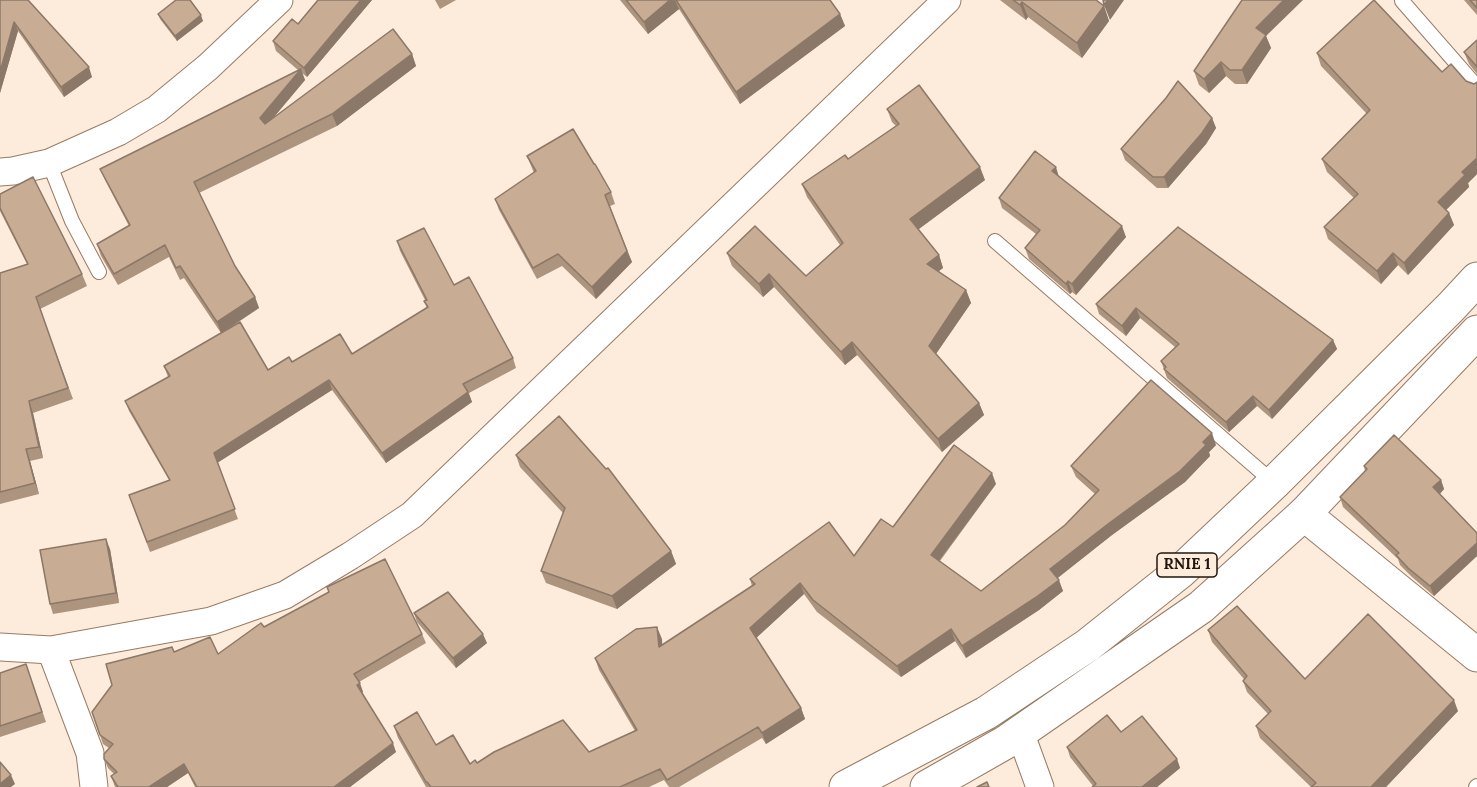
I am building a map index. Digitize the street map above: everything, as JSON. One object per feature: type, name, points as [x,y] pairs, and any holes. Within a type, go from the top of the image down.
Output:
[{"type":"main road","name":"RNIE 1","points":[[846,787],[986,713],[1088,645],[1180,571],[1274,483],[1477,279]]},
{"type":"main road","name":"RNIE 1","points":[[927,787],[1006,742],[1201,607],[1304,514],[1477,332]]},
{"type":"main road","points":[[1304,514],[1477,655]]},
{"type":"street","points":[[0,172],[49,163],[118,132],[157,109],[208,67],[279,0]]},
{"type":"street","points":[[0,647],[51,650],[211,621],[285,595],[412,515],[947,0]]},
{"type":"street","points":[[51,650],[90,753],[94,787]]},
{"type":"street","points":[[1020,732],[1040,787]]},
{"type":"lane","points":[[1402,1],[1477,87]]},
{"type":"lane","points":[[49,163],[72,221],[99,273]]},
{"type":"lane","points":[[995,241],[1274,483]]},
{"type":"building","points":[[0,0],[28,0],[89,67],[61,87],[14,22],[0,72]]},
{"type":"building","points":[[176,0],[190,0],[201,15],[175,36],[158,14]]},
{"type":"building","points":[[318,0],[361,0],[304,68],[273,41],[292,19],[298,24]]},
{"type":"building","points":[[626,0],[670,0],[644,22]]},
{"type":"building","points":[[676,0],[830,0],[840,14],[736,92]]},
{"type":"building","points":[[1013,0],[1096,0],[1104,6],[1077,43],[1022,2],[1020,5]]},
{"type":"building","points":[[1242,0],[1284,0],[1256,28],[1266,35],[1242,70],[1230,70],[1221,62],[1204,79],[1194,71]]},
{"type":"building","points":[[1374,0],[1442,72],[1451,64],[1466,81],[1474,84],[1477,82],[1477,158],[1462,172],[1465,175],[1438,202],[1449,213],[1404,263],[1393,253],[1377,271],[1324,227],[1358,194],[1322,159],[1370,110],[1317,53]]},
{"type":"building","points":[[1470,0],[1477,0],[1477,8]]},
{"type":"building","points":[[393,29],[412,54],[332,114],[194,182],[235,266],[255,297],[217,322],[180,266],[176,268],[165,245],[114,274],[97,244],[130,225],[100,169],[301,69],[260,118],[265,124]]},
{"type":"building","points":[[1477,40],[1477,67],[1464,52]]},
{"type":"building","points":[[1178,81],[1212,118],[1164,177],[1153,177],[1121,149]]},
{"type":"building","points":[[919,85],[980,167],[910,219],[939,255],[927,264],[966,290],[929,346],[979,403],[938,439],[852,342],[841,352],[769,274],[759,284],[727,253],[755,226],[806,276],[843,243],[802,184],[845,155],[848,159],[899,124],[887,109]]},
{"type":"building","points":[[573,129],[611,192],[605,195],[627,251],[592,287],[558,254],[533,268],[495,199],[536,171],[527,156]]},
{"type":"building","points":[[1035,151],[1056,167],[1052,171],[1122,226],[1072,284],[1068,281],[1066,284],[1025,248],[1040,230],[999,198]]},
{"type":"building","points":[[33,177],[82,274],[36,297],[68,388],[29,401],[39,447],[26,449],[35,483],[0,492],[0,273],[28,264],[0,208],[0,194]]},
{"type":"building","points":[[1178,227],[1333,340],[1269,410],[1253,396],[1226,422],[1164,369],[1166,367],[1161,361],[1179,344],[1136,308],[1122,326],[1096,304]]},
{"type":"building","points":[[424,228],[454,285],[469,277],[513,358],[463,384],[468,392],[382,453],[329,380],[214,453],[235,509],[147,542],[129,495],[170,480],[125,401],[170,376],[164,366],[240,322],[268,370],[289,357],[292,362],[340,334],[352,354],[428,307],[424,301],[427,300],[397,241]]},
{"type":"building","points":[[1151,380],[1212,433],[1203,442],[1206,445],[1180,471],[1050,569],[1059,580],[962,646],[951,629],[897,666],[813,600],[800,583],[750,628],[801,708],[762,733],[758,727],[667,780],[660,769],[620,787],[431,787],[394,726],[417,712],[436,745],[453,735],[470,764],[475,760],[477,763],[494,752],[563,720],[589,752],[637,730],[595,658],[636,629],[657,627],[659,647],[755,584],[750,579],[829,522],[854,556],[881,519],[893,527],[954,445],[992,473],[931,555],[981,591],[1065,525],[1099,490],[1071,466]]},
{"type":"building","points":[[559,416],[606,469],[608,468],[671,551],[612,596],[541,571],[565,508],[516,455]]},
{"type":"building","points":[[1394,435],[1441,480],[1433,487],[1477,533],[1477,543],[1430,586],[1408,568],[1396,555],[1399,553],[1340,497],[1367,469],[1364,466]]},
{"type":"building","points":[[106,539],[116,593],[50,604],[40,550]]},
{"type":"building","points":[[385,559],[422,634],[354,674],[360,683],[357,685],[393,743],[334,787],[197,787],[184,764],[149,787],[118,787],[111,776],[117,772],[104,759],[104,754],[113,744],[100,735],[92,712],[112,685],[106,664],[172,647],[174,652],[210,637],[218,654],[261,623],[264,627],[329,592],[327,587]]},
{"type":"building","points":[[448,592],[483,634],[453,658],[414,613]]},
{"type":"building","points":[[1237,606],[1305,679],[1368,614],[1454,700],[1371,787],[1311,787],[1316,783],[1256,726],[1271,711],[1243,681],[1247,676],[1208,630]]},
{"type":"building","points":[[26,664],[42,712],[0,726],[0,673]]},
{"type":"building","points":[[1107,715],[1121,732],[1142,716],[1177,759],[1142,787],[1092,787],[1096,784],[1067,747]]},
{"type":"building","points":[[0,762],[11,775],[0,784]]},
{"type":"building","points":[[987,782],[989,787],[977,787]]}]
